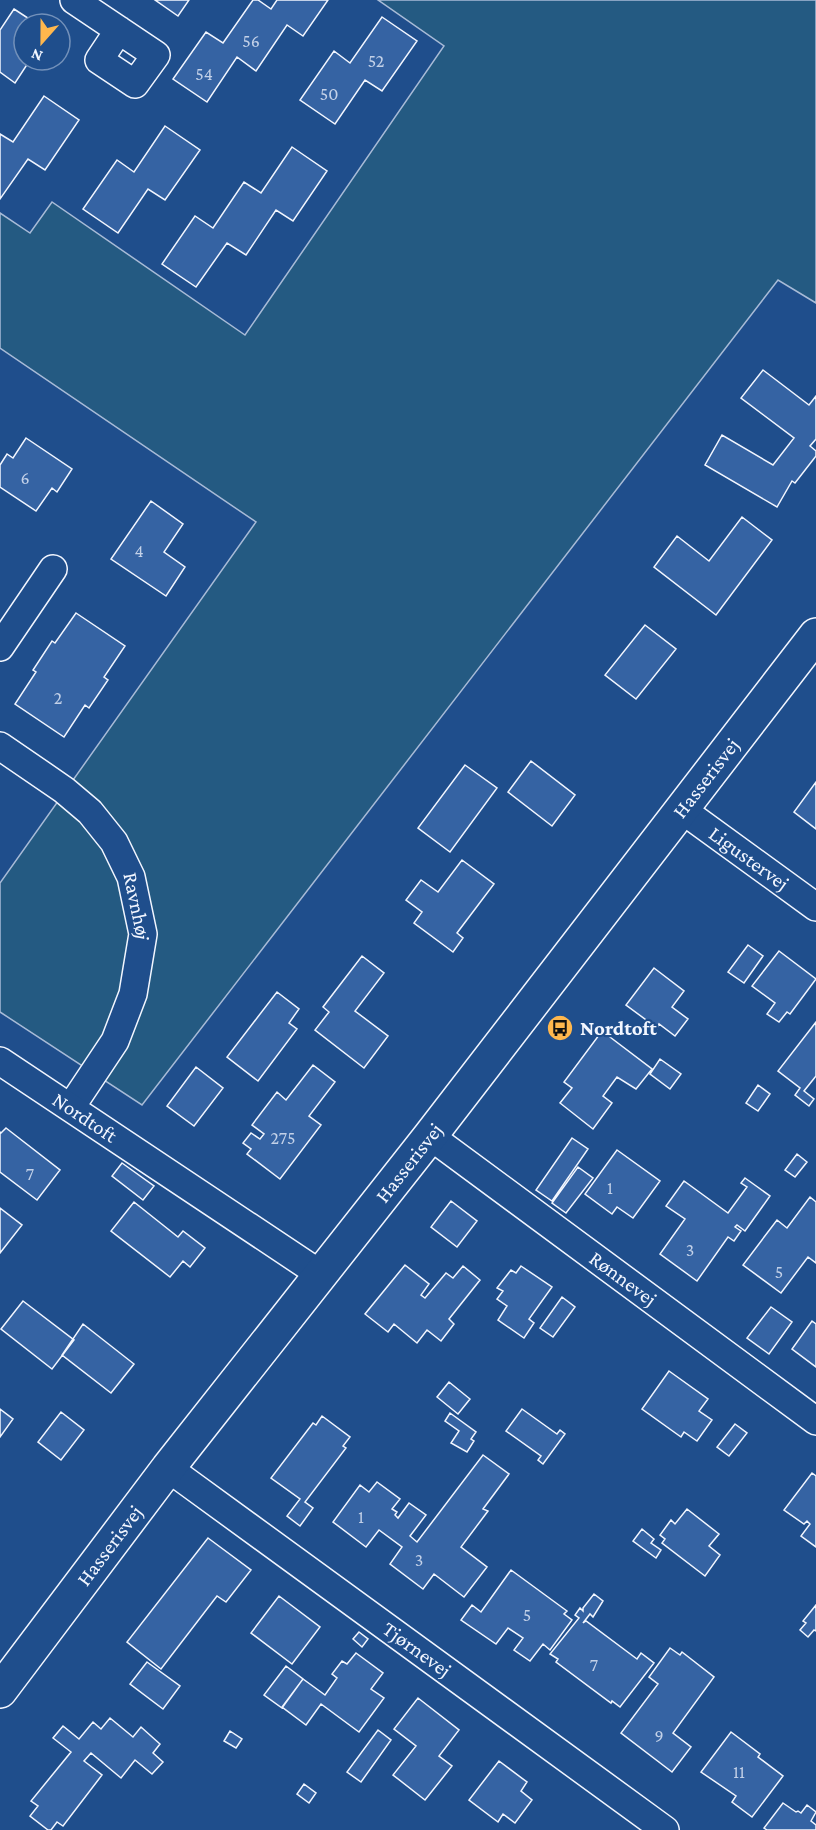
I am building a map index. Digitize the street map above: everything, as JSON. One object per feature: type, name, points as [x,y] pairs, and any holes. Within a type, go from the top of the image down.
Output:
[{"type":"street","points":[[74,0],[119,30]]},
{"type":"street","points":[[0,647],[53,569]]},
{"type":"street","name":"Hasserisvej","points":[[0,1690],[168,1468],[430,1136],[816,635]]},
{"type":"street","name":"Ravnhøj","points":[[0,746],[64,790],[90,813],[114,842],[131,878],[142,934],[133,994],[115,1041],[71,1107]]},
{"type":"street","name":"Ligustervej","points":[[681,809],[816,907]]},
{"type":"street","name":"Nordtoft","points":[[0,1061],[320,1274]]},
{"type":"street","name":"Rønnevej","points":[[430,1136],[816,1421]]},
{"type":"street","name":"Tjørnevej","points":[[168,1468],[665,1830]]},
{"type":"shaded area","points":[[378,0],[816,0],[816,303],[778,280],[142,1105],[0,1012],[0,883],[256,522],[0,348],[0,213],[30,233],[52,202],[245,335],[444,46]]},
{"type":"building","points":[[155,0],[189,0],[178,16]]},
{"type":"building","points":[[253,0],[258,0],[271,9],[277,0],[328,0],[303,36],[287,25],[256,71],[237,57],[207,102],[173,79],[206,32],[223,43]]},
{"type":"building","points":[[12,12],[12,72],[22,72],[15,83],[0,72],[0,30]]},
{"type":"building","points":[[382,17],[417,41],[382,91],[365,80],[335,124],[300,100],[334,51],[350,63]]},
{"type":"building","points":[[44,96],[79,120],[45,170],[28,159],[0,199],[0,134],[13,142]]},
{"type":"building","points":[[165,126],[200,150],[165,200],[148,189],[118,233],[83,209],[117,160],[134,172]]},
{"type":"building","points":[[292,147],[327,171],[293,221],[276,210],[246,255],[227,243],[196,287],[162,264],[195,216],[213,228],[244,182],[261,193]]},
{"type":"building","points":[[763,370],[809,405],[816,396],[816,439],[810,446],[816,451],[816,456],[795,483],[792,481],[777,507],[705,465],[722,435],[773,465],[794,438],[741,398]]},
{"type":"building","points":[[26,438],[72,469],[57,492],[52,488],[36,511],[0,487],[0,465],[7,454],[13,458]]},
{"type":"building","points":[[151,501],[183,524],[164,552],[185,567],[166,596],[111,559]]},
{"type":"building","points":[[742,517],[772,540],[716,615],[654,567],[677,536],[709,561]]},
{"type":"building","points":[[76,613],[125,646],[104,677],[108,680],[89,708],[85,705],[64,737],[15,704],[36,672],[33,670],[52,641],[55,643]]},
{"type":"building","points":[[645,625],[676,649],[636,699],[605,675]]},
{"type":"building","points":[[531,761],[575,795],[552,826],[508,792]]},
{"type":"building","points":[[465,765],[497,788],[450,852],[418,828]]},
{"type":"building","points":[[816,782],[816,829],[794,812]]},
{"type":"building","points":[[462,860],[494,884],[457,933],[463,938],[453,952],[414,923],[422,912],[406,900],[421,880],[438,892]]},
{"type":"building","points":[[748,945],[763,956],[744,983],[728,972]]},
{"type":"building","points":[[779,951],[816,979],[790,1014],[787,1012],[779,1022],[767,1014],[775,1003],[752,986]]},
{"type":"building","points":[[362,956],[384,973],[355,1011],[388,1036],[364,1068],[315,1030],[329,1012],[323,1007]]},
{"type":"building","points":[[654,968],[684,991],[672,1007],[688,1019],[675,1036],[659,1024],[657,1028],[626,1005]]},
{"type":"building","points":[[277,992],[299,1009],[289,1023],[297,1029],[258,1081],[227,1057]]},
{"type":"building","points":[[816,1022],[816,1076],[804,1091],[814,1099],[809,1106],[795,1095],[800,1088],[778,1071]]},
{"type":"building","points":[[602,1031],[652,1069],[636,1089],[617,1077],[603,1096],[612,1103],[593,1129],[560,1103],[572,1088],[564,1082]]},
{"type":"building","points":[[660,1059],[681,1074],[670,1089],[650,1074]]},
{"type":"building","points":[[313,1065],[335,1082],[309,1116],[321,1125],[280,1179],[247,1154],[251,1149],[243,1143],[251,1133],[260,1139],[264,1134],[252,1125],[277,1092],[286,1100]]},
{"type":"building","points":[[196,1067],[223,1088],[194,1126],[167,1106]]},
{"type":"building","points":[[758,1085],[770,1094],[758,1111],[746,1103]]},
{"type":"building","points":[[6,1128],[60,1170],[37,1200],[0,1172],[0,1132]]},
{"type":"building","points":[[572,1138],[588,1149],[552,1201],[536,1190]]},
{"type":"building","points":[[617,1150],[660,1181],[633,1218],[617,1207],[612,1214],[585,1194]]},
{"type":"building","points":[[797,1154],[807,1162],[795,1177],[785,1170]]},
{"type":"building","points":[[122,1163],[154,1186],[143,1200],[112,1176]]},
{"type":"building","points":[[578,1167],[593,1178],[566,1213],[552,1203]]},
{"type":"building","points":[[745,1178],[770,1196],[745,1231],[737,1225],[735,1227],[741,1231],[734,1241],[728,1237],[697,1281],[660,1254],[685,1219],[666,1206],[684,1181],[728,1213],[747,1187],[741,1183]]},
{"type":"building","points":[[810,1197],[816,1202],[816,1263],[808,1257],[781,1293],[743,1265],[777,1220],[787,1228]]},
{"type":"building","points":[[451,1201],[477,1221],[457,1247],[431,1227]]},
{"type":"building","points":[[134,1202],[178,1237],[183,1231],[205,1248],[190,1267],[183,1261],[170,1277],[111,1231]]},
{"type":"building","points":[[0,1208],[22,1225],[0,1253]]},
{"type":"building","points":[[405,1265],[429,1284],[421,1295],[425,1298],[446,1273],[453,1278],[463,1266],[480,1280],[449,1319],[454,1324],[441,1341],[427,1330],[417,1343],[394,1324],[388,1332],[365,1314]]},
{"type":"building","points":[[521,1266],[552,1287],[529,1319],[534,1323],[524,1338],[498,1320],[507,1306],[497,1299],[503,1291],[497,1288],[511,1270],[516,1273]]},
{"type":"building","points":[[562,1297],[575,1307],[553,1337],[540,1328]]},
{"type":"building","points":[[23,1301],[74,1340],[52,1369],[1,1329]]},
{"type":"building","points":[[771,1307],[792,1322],[769,1354],[747,1338]]},
{"type":"building","points":[[812,1321],[816,1324],[816,1367],[792,1349]]},
{"type":"building","points":[[83,1324],[134,1364],[111,1393],[62,1355]]},
{"type":"building","points":[[669,1371],[708,1399],[699,1411],[712,1420],[697,1441],[684,1432],[681,1437],[642,1409]]},
{"type":"building","points":[[449,1382],[470,1399],[458,1414],[437,1397]]},
{"type":"building","points":[[0,1409],[13,1419],[0,1437]]},
{"type":"building","points":[[522,1409],[557,1434],[560,1430],[565,1434],[543,1464],[538,1460],[541,1456],[506,1431]]},
{"type":"building","points":[[61,1412],[84,1430],[61,1460],[38,1442]]},
{"type":"building","points":[[450,1413],[476,1432],[471,1439],[474,1441],[467,1452],[451,1443],[459,1431],[445,1421]]},
{"type":"building","points":[[322,1416],[350,1437],[343,1446],[346,1448],[305,1502],[313,1508],[300,1526],[287,1516],[300,1499],[271,1478],[313,1423],[316,1425]]},
{"type":"building","points":[[735,1424],[747,1433],[729,1456],[717,1447]]},
{"type":"building","points":[[483,1455],[509,1474],[483,1509],[488,1511],[461,1547],[487,1567],[464,1597],[434,1574],[423,1589],[390,1564],[402,1547],[379,1530],[366,1547],[333,1522],[360,1485],[369,1492],[377,1482],[400,1499],[392,1509],[397,1512],[395,1515],[398,1518],[409,1503],[426,1515],[410,1536],[417,1542]]},
{"type":"building","points":[[812,1473],[816,1476],[816,1547],[801,1536],[810,1524],[807,1521],[804,1524],[784,1510]]},
{"type":"building","points":[[687,1509],[719,1534],[709,1546],[720,1555],[705,1576],[662,1543],[665,1539],[660,1535],[671,1520],[675,1524]]},
{"type":"building","points":[[642,1529],[654,1539],[651,1543],[661,1550],[656,1558],[633,1541]]},
{"type":"building","points":[[208,1538],[251,1570],[226,1602],[217,1596],[161,1669],[127,1642]]},
{"type":"building","points":[[511,1570],[567,1611],[564,1614],[572,1620],[550,1650],[543,1644],[530,1661],[514,1650],[523,1638],[508,1628],[496,1644],[461,1620],[472,1605],[481,1612]]},
{"type":"building","points":[[594,1594],[603,1601],[593,1617],[590,1614],[583,1623],[586,1621],[637,1659],[641,1653],[654,1663],[620,1707],[612,1701],[611,1703],[556,1662],[558,1659],[550,1654],[579,1618],[575,1615],[580,1608],[583,1611]]},
{"type":"building","points":[[279,1596],[320,1627],[292,1664],[251,1633]]},
{"type":"building","points":[[816,1605],[816,1631],[814,1630],[808,1637],[800,1630],[806,1623],[803,1621]]},
{"type":"building","points":[[359,1632],[368,1639],[362,1647],[353,1639]]},
{"type":"building","points":[[670,1648],[680,1655],[682,1652],[714,1677],[673,1733],[691,1747],[672,1772],[621,1733],[658,1684],[649,1677]]},
{"type":"building","points":[[356,1653],[383,1673],[371,1689],[384,1698],[359,1732],[321,1704],[306,1725],[282,1707],[303,1679],[325,1695],[337,1678],[332,1674],[342,1661],[347,1664]]},
{"type":"building","points":[[147,1662],[180,1686],[163,1709],[130,1684]]},
{"type":"building","points":[[286,1666],[303,1679],[282,1708],[264,1695]]},
{"type":"building","points":[[418,1698],[459,1730],[439,1756],[452,1766],[425,1800],[393,1775],[416,1746],[394,1729]]},
{"type":"building","points":[[110,1718],[133,1737],[141,1727],[160,1744],[153,1753],[163,1762],[152,1774],[135,1760],[121,1778],[91,1753],[84,1761],[102,1775],[63,1826],[57,1822],[51,1830],[48,1830],[30,1816],[38,1806],[31,1801],[71,1752],[53,1738],[63,1726],[79,1739],[93,1722],[101,1729]]},
{"type":"building","points":[[378,1730],[391,1740],[361,1782],[347,1772]]},
{"type":"building","points":[[230,1731],[242,1739],[236,1748],[224,1741]]},
{"type":"building","points":[[731,1732],[760,1754],[758,1757],[783,1776],[752,1817],[732,1802],[736,1796],[701,1772]]},
{"type":"building","points":[[499,1761],[527,1782],[521,1791],[532,1800],[515,1823],[503,1814],[498,1822],[469,1800]]},
{"type":"building","points":[[304,1784],[316,1793],[309,1803],[297,1794]]},
{"type":"building","points":[[783,1803],[796,1812],[801,1813],[807,1805],[816,1812],[811,1821],[816,1825],[816,1830],[767,1830],[764,1828]]},
{"type":"place","name":"Nordtoft","points":[[560,1028]]}]
